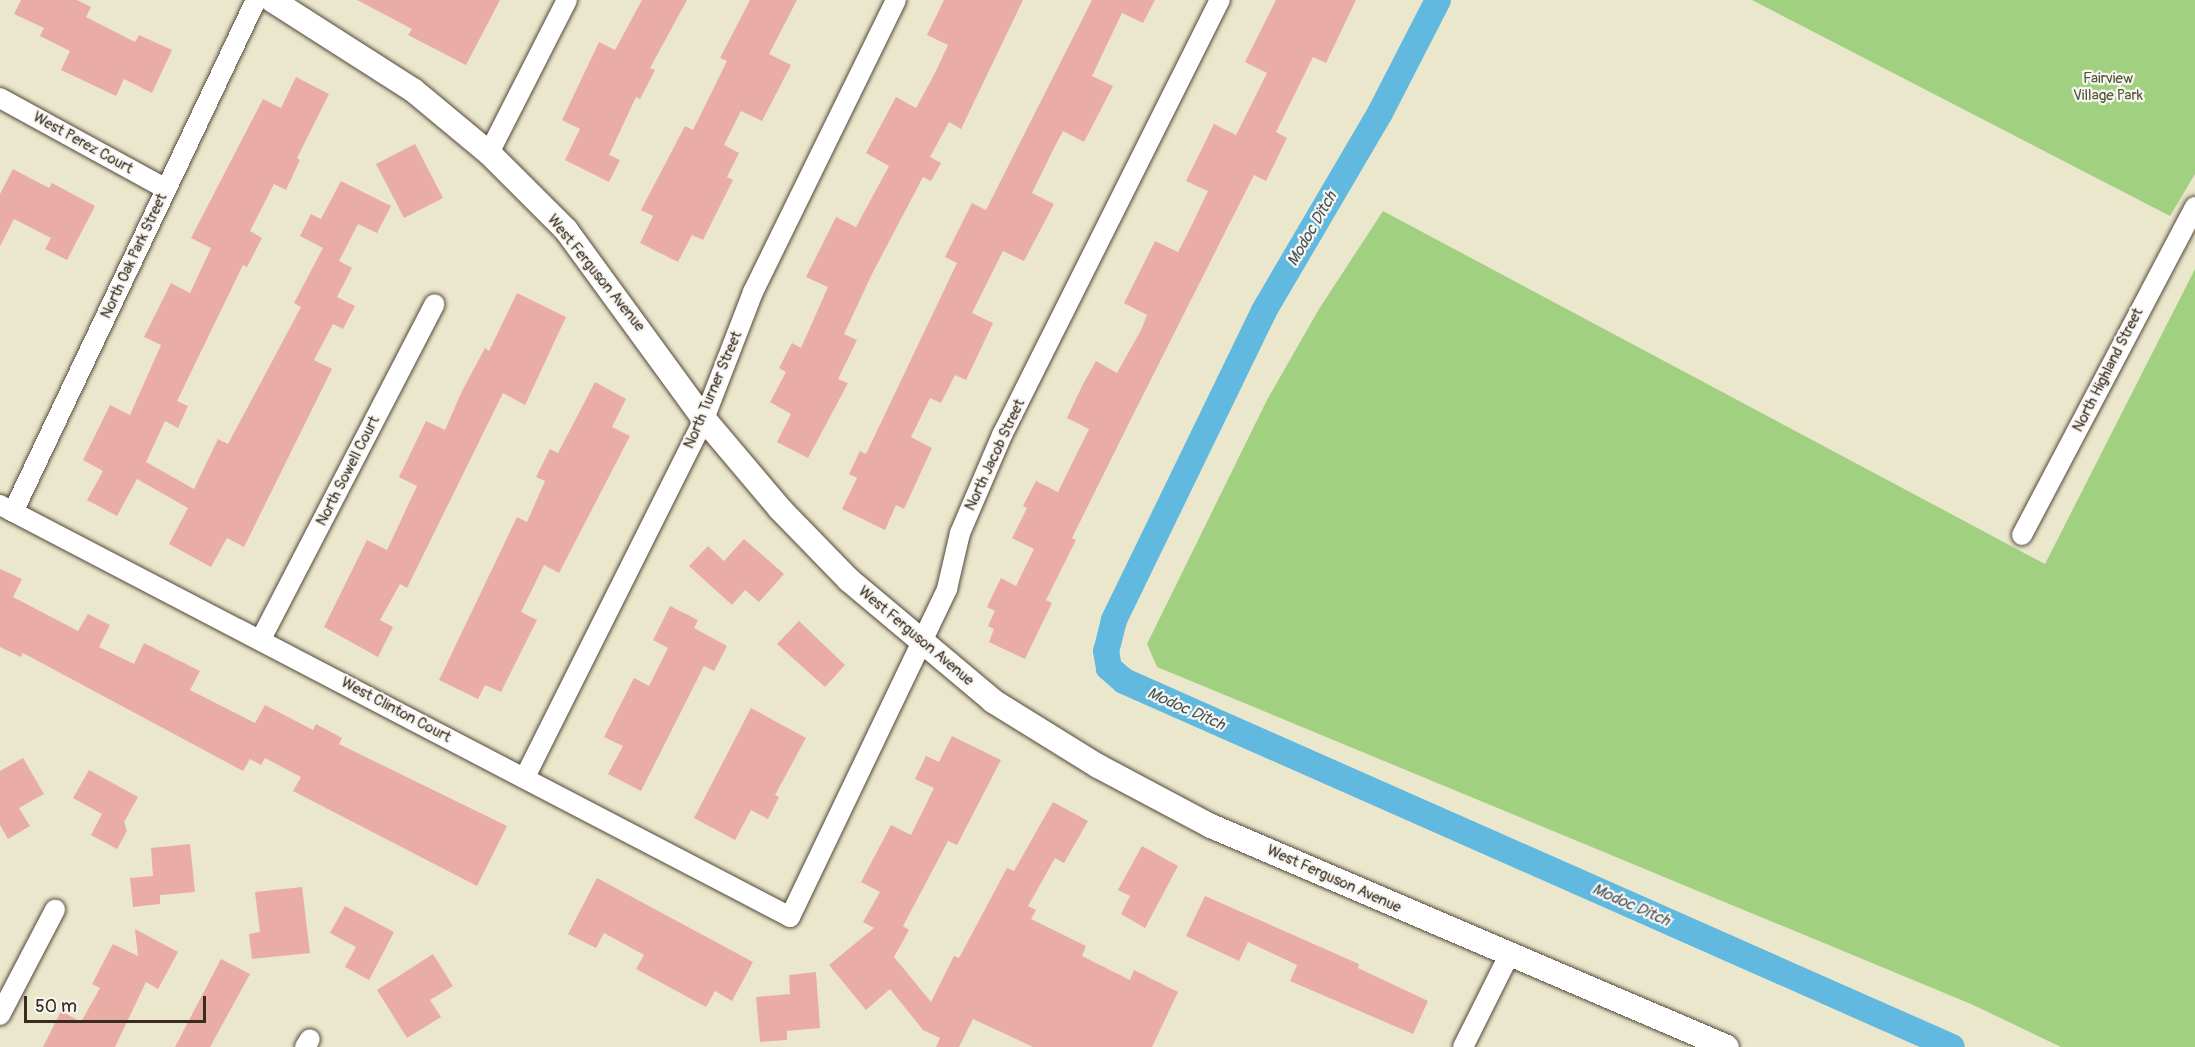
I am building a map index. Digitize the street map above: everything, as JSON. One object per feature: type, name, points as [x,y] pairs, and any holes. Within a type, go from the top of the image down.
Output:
[{"type":"street","name":"North Oak Park Street","points":[[6,509],[166,189],[256,0]]},
{"type":"street","name":"West Ferguson Avenue","points":[[272,0],[413,90],[489,153],[566,230],[704,419],[787,517],[849,580],[921,644],[993,701],[1145,793],[1211,826],[1727,1047]]},
{"type":"street","points":[[489,153],[567,0]]},
{"type":"street","name":"North Turner Street","points":[[525,777],[704,419],[753,292],[896,0]]},
{"type":"street","name":"North Jacob Street","points":[[790,917],[947,589],[960,533],[976,492],[1220,0]]},
{"type":"street","name":"West Perez Court","points":[[0,98],[166,189]]},
{"type":"street","name":"North Highland Street","points":[[2022,535],[2195,207]]},
{"type":"street","name":"North Sowell Court","points":[[261,639],[435,304]]},
{"type":"street","name":"West Clinton Court","points":[[6,509],[261,639],[790,917]]},
{"type":"street","points":[[0,1015],[55,910]]},
{"type":"street","points":[[1463,1047],[1509,955]]},
{"type":"green space","name":"Fairview Village Park","points":[[1752,0],[2195,0],[2195,174],[2170,216]]},
{"type":"green space","points":[[1383,211],[2045,564],[2195,269],[2195,1047],[2061,1047],[1971,1004],[1157,667],[1147,644],[1267,400],[1319,309]]},
{"type":"building","points":[[21,0],[77,0],[91,7],[86,17],[135,42],[139,35],[172,50],[152,93],[124,79],[116,96],[61,70],[70,51],[40,36],[44,28],[14,14]]},
{"type":"building","points":[[357,0],[500,0],[466,65],[408,35],[412,29]]},
{"type":"building","points":[[642,0],[687,0],[650,68],[655,70],[640,99],[636,97],[609,155],[620,160],[609,182],[565,160],[580,129],[562,120],[599,42],[615,50]]},
{"type":"building","points":[[750,0],[797,0],[769,54],[791,65],[762,121],[741,111],[724,145],[739,153],[727,177],[733,180],[703,240],[692,235],[678,262],[640,243],[653,216],[641,210],[685,126],[693,130],[727,61],[720,58]]},
{"type":"building","points":[[944,0],[1023,0],[961,129],[949,122],[930,157],[941,163],[931,181],[923,177],[872,274],[844,334],[857,340],[838,379],[848,383],[808,458],[777,442],[791,414],[770,402],[786,372],[779,368],[792,343],[801,348],[828,287],[806,277],[836,217],[856,227],[889,166],[866,153],[896,97],[916,108],[935,73],[948,45],[927,35]]},
{"type":"building","points":[[1092,0],[1155,0],[1143,23],[1122,13],[1092,76],[1113,86],[1084,142],[1063,131],[1053,150],[1032,193],[1054,204],[1024,261],[1003,251],[972,313],[993,323],[966,380],[955,375],[941,403],[930,398],[911,437],[932,448],[904,509],[896,505],[885,530],[842,509],[857,478],[849,474],[860,451],[866,454],[957,263],[945,257],[972,203],[986,210]]},
{"type":"building","points":[[1276,0],[1356,0],[1326,63],[1313,57],[1276,132],[1287,138],[1266,181],[1254,175],[1131,419],[1072,538],[1076,540],[1046,600],[1052,603],[1025,659],[989,642],[994,629],[988,626],[995,611],[987,607],[1001,578],[1016,586],[1034,549],[1012,538],[1027,508],[1023,506],[1036,481],[1058,492],[1089,429],[1067,418],[1082,386],[1096,361],[1117,373],[1141,330],[1147,315],[1124,303],[1155,241],[1178,252],[1188,233],[1208,191],[1186,181],[1214,124],[1236,135],[1267,73],[1245,62]]},
{"type":"building","points":[[296,77],[329,94],[297,158],[300,160],[286,190],[274,184],[250,231],[262,238],[247,267],[243,265],[177,401],[188,406],[178,428],[165,421],[146,462],[194,489],[218,439],[228,444],[301,307],[294,303],[323,248],[300,236],[311,214],[321,219],[341,181],[391,206],[377,233],[358,224],[339,261],[352,268],[337,297],[355,306],[343,329],[333,324],[314,360],[332,369],[244,547],[227,538],[211,567],[169,544],[188,508],[137,479],[117,516],[87,500],[103,471],[83,460],[110,405],[130,415],[161,345],[144,337],[171,283],[190,293],[211,248],[191,238],[263,99],[281,108]]},
{"type":"building","points":[[415,144],[443,198],[404,218],[376,164]]},
{"type":"building","points":[[13,169],[49,188],[52,183],[95,206],[67,260],[45,249],[51,238],[14,219],[0,246],[0,194]]},
{"type":"building","points":[[517,293],[566,317],[525,405],[503,393],[407,588],[400,584],[380,620],[393,627],[378,657],[324,627],[367,540],[387,550],[417,486],[399,477],[426,421],[445,430],[462,391],[485,348],[489,351]]},
{"type":"building","points":[[595,382],[626,399],[612,427],[630,436],[559,573],[544,565],[521,612],[537,620],[501,692],[485,685],[478,699],[439,680],[517,517],[527,522],[545,481],[536,477],[550,449],[558,453]]},
{"type":"building","points":[[744,539],[784,574],[759,602],[745,590],[732,605],[689,566],[708,546],[724,561]]},
{"type":"building","points":[[0,569],[22,579],[13,597],[78,631],[88,614],[110,625],[99,647],[134,664],[144,643],[200,671],[190,690],[255,723],[265,705],[313,730],[316,724],[342,738],[339,744],[507,826],[477,886],[293,791],[301,777],[265,758],[261,765],[250,759],[243,771],[23,653],[21,657],[0,647]]},
{"type":"building","points":[[670,606],[698,620],[694,628],[727,646],[714,671],[704,666],[641,791],[608,774],[623,746],[604,737],[634,678],[649,686],[668,648],[653,640]]},
{"type":"building","points":[[799,621],[845,665],[825,687],[777,644]]},
{"type":"building","points":[[751,708],[806,738],[775,795],[779,797],[768,819],[751,810],[735,840],[694,818]]},
{"type":"building","points":[[952,736],[1001,760],[957,845],[948,841],[903,926],[909,930],[894,957],[931,1002],[954,956],[959,958],[1007,868],[1014,871],[1053,802],[1088,821],[1064,863],[1055,858],[1028,906],[1036,910],[1031,919],[1086,946],[1082,956],[1130,980],[1134,970],[1178,992],[1152,1047],[1033,1047],[973,1019],[959,1047],[936,1047],[940,1038],[923,1030],[890,989],[866,1010],[829,965],[874,928],[863,922],[880,892],[861,882],[891,825],[911,835],[934,788],[915,779],[926,756],[939,762]]},
{"type":"building","points":[[23,758],[44,794],[19,808],[30,826],[8,839],[0,825],[0,771]]},
{"type":"building","points":[[89,770],[138,797],[124,822],[127,831],[117,849],[91,835],[102,814],[73,798]]},
{"type":"building","points":[[190,844],[195,892],[160,895],[160,904],[133,907],[130,878],[153,876],[151,848]]},
{"type":"building","points":[[1142,846],[1178,866],[1145,928],[1121,914],[1130,896],[1118,890]]},
{"type":"building","points":[[597,878],[753,962],[732,1001],[715,991],[706,1007],[636,969],[644,955],[604,933],[596,948],[568,934]]},
{"type":"building","points":[[302,887],[310,953],[252,959],[249,934],[260,932],[255,892]]},
{"type":"building","points":[[1205,896],[1359,964],[1358,968],[1428,1001],[1413,1034],[1290,981],[1297,965],[1248,942],[1239,961],[1186,936]]},
{"type":"building","points":[[345,906],[394,932],[369,980],[345,967],[356,947],[330,933]]},
{"type":"building","points":[[135,929],[178,952],[158,989],[146,982],[115,1047],[43,1047],[61,1011],[81,1022],[100,988],[92,984],[113,944],[138,956]]},
{"type":"building","points":[[433,954],[453,986],[430,1000],[441,1017],[407,1038],[377,990]]},
{"type":"building","points":[[221,959],[250,974],[210,1047],[175,1047]]},
{"type":"building","points":[[816,972],[820,1028],[787,1031],[787,1040],[760,1042],[756,997],[790,994],[789,975]]},
{"type":"waterway","name":"Modoc Ditch","points":[[1438,0],[1380,113],[1264,311],[1114,620],[1106,651],[1109,668],[1124,681],[1952,1047]]},
{"type":"waterway","points":[[1100,671],[1109,668]]}]
